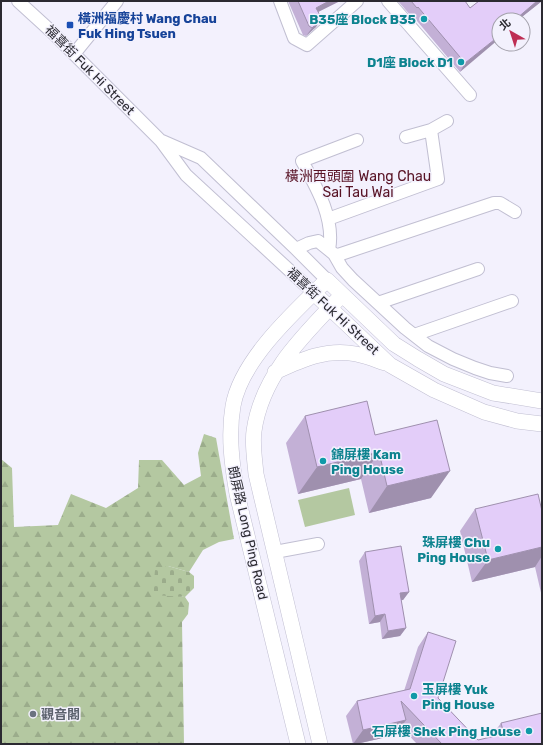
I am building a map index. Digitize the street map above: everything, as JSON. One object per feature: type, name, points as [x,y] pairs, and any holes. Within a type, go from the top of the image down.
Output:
[{"type":"main road","name":"朗屏路 Long Ping Road","points":[[298,744],[237,494],[231,460],[231,431],[233,405],[243,378],[254,359],[284,323],[327,280]]},
{"type":"main road","name":"福喜街 Fuk Hi Street","points":[[327,280],[394,344],[418,360],[444,374],[493,393],[542,401]]},
{"type":"main road","name":"福喜街 Fuk Hi Street","points":[[314,293],[390,365],[434,390],[484,412],[542,424]]},
{"type":"main road","name":"朗屏路 Long Ping Road","points":[[320,744],[256,474],[253,432],[262,399],[275,372],[292,348],[342,295]]},
{"type":"main road","points":[[275,372],[303,359],[338,352],[356,354],[390,365]]},
{"type":"street","name":"福喜街 Fuk Hi Street","points":[[18,1],[161,140],[186,175],[314,293]]},
{"type":"street","points":[[74,54],[117,1]]},
{"type":"street","points":[[280,1],[294,38],[307,45],[357,1]]},
{"type":"street","points":[[388,1],[470,95]]},
{"type":"street","points":[[406,137],[431,130],[447,121]]},
{"type":"street","points":[[328,219],[438,179],[431,130]]},
{"type":"street","name":"福喜街 Fuk Hi Street","points":[[161,140],[201,158],[327,280]]},
{"type":"street","points":[[357,140],[302,161],[317,187],[328,219],[331,252],[342,268],[378,303],[428,346],[453,359],[490,373],[507,376]]},
{"type":"street","points":[[296,249],[315,241],[338,255],[494,203],[500,203],[514,212]]},
{"type":"street","points":[[378,303],[478,269]]},
{"type":"street","points":[[414,335],[512,301]]},
{"type":"street","points":[[275,552],[318,544]]},
{"type":"green space","points":[[204,434],[216,438],[234,539],[219,542],[203,550],[189,572],[168,566],[181,597],[185,597],[189,603],[188,614],[182,622],[184,744],[1,744],[1,459],[12,468],[14,527],[58,525],[71,494],[106,508],[138,488],[139,460],[162,460],[184,485],[201,476],[198,453]]},
{"type":"green space","points":[[349,488],[355,515],[305,527],[298,500]]},
{"type":"green space","points":[[168,566],[189,572],[194,576],[194,588],[185,597],[153,595],[155,570]]},
{"type":"building","points":[[298,1],[329,1],[316,8],[322,19],[312,28],[309,26]]},
{"type":"building","points":[[411,1],[465,1],[470,8],[479,1],[537,1],[524,12],[491,12],[491,42],[465,63],[418,7],[417,8]]},
{"type":"building","points":[[367,401],[375,435],[437,420],[450,471],[387,486],[379,452],[317,467],[305,416]]},
{"type":"building","points":[[538,494],[542,511],[542,547],[488,560],[475,509]]},
{"type":"building","points":[[401,546],[409,592],[400,593],[406,628],[388,631],[385,614],[375,616],[365,552]]},
{"type":"building","points":[[428,632],[456,641],[438,698],[478,740],[504,734],[501,723],[542,713],[542,744],[442,744],[401,701],[406,720],[363,730],[357,701],[410,689]]},
{"type":"place","name":"B35座 Block B35","points":[[424,19]]},
{"type":"place","name":"橫洲福慶村 Wang Chau Fuk Hing Tsuen","points":[[70,25]]},
{"type":"place","name":"D1座 Block D1","points":[[461,62]]},
{"type":"place","name":"錦屏樓 Kam Ping House","points":[[323,461]]},
{"type":"place","name":"珠屏樓 Chu Ping House","points":[[498,549]]},
{"type":"place","name":"玉屏樓 Yuk Ping House","points":[[414,696]]},
{"type":"place","name":"觀音閣","points":[[33,714]]},
{"type":"place","name":"石屏樓 Shek Ping House","points":[[529,731]]},
{"type":"district","name":"橫洲西頭圍 Wang Chau Sai Tau Wai","points":[[358,184]]}]
